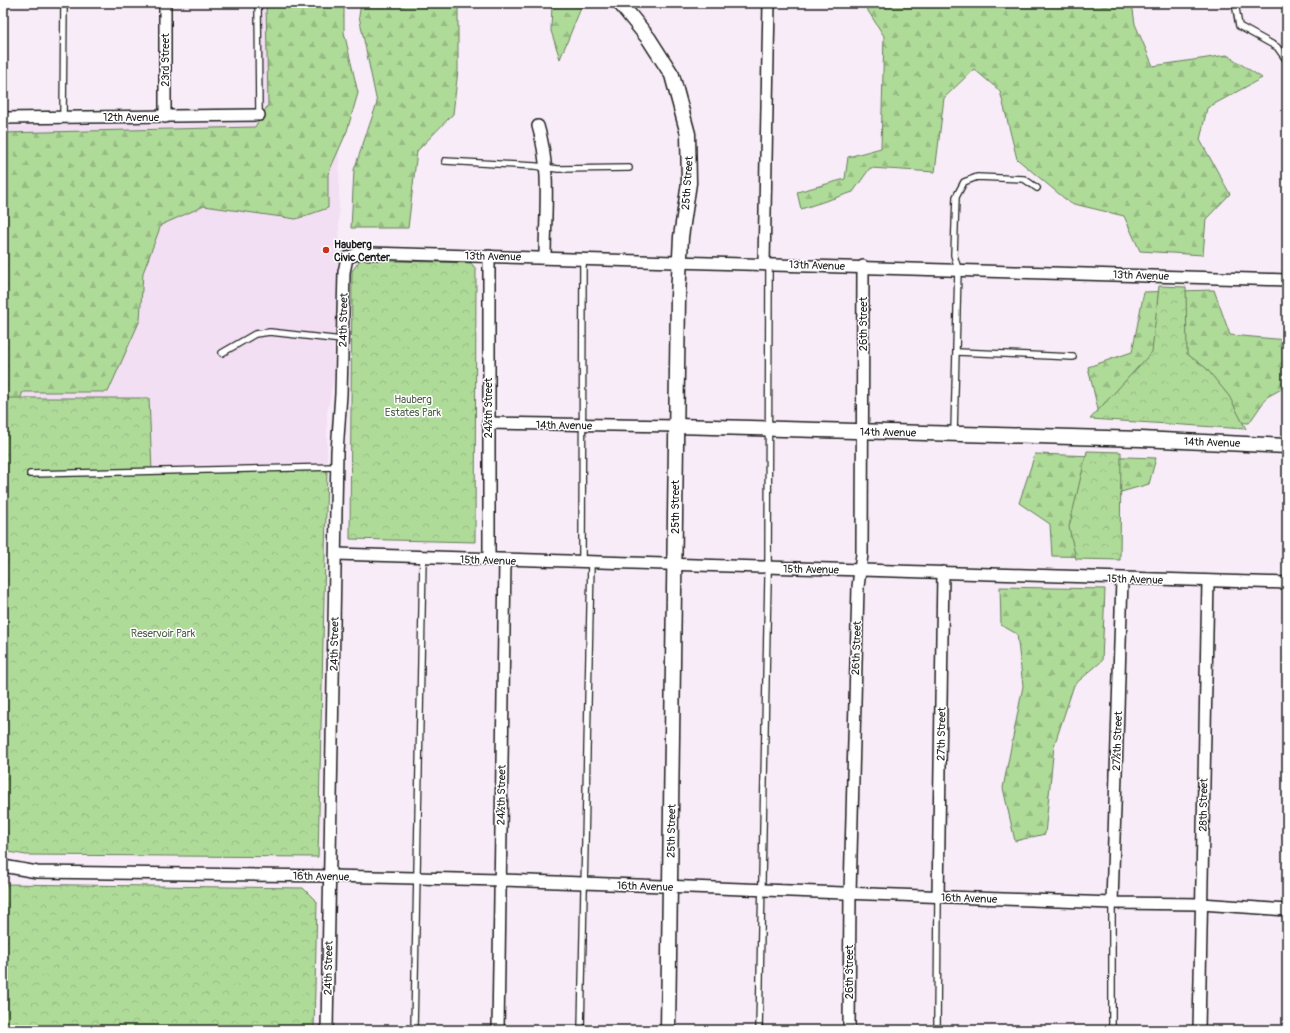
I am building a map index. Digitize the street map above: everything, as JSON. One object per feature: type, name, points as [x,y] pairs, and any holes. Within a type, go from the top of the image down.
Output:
[{"type":"street","name":"23rd Street","points":[[164,117],[165,3]]},
{"type":"street","name":"25th Street","points":[[620,3],[654,45],[672,75],[688,134],[689,183],[679,261],[668,1030]]},
{"type":"street","points":[[767,264],[769,3]]},
{"type":"street","name":"12th Avenue","points":[[3,118],[259,115]]},
{"type":"street","points":[[538,126],[543,144],[546,168],[545,257]]},
{"type":"street","name":"13th Avenue","points":[[348,258],[360,253],[370,252],[1287,280]]},
{"type":"street","name":"24½th Street","points":[[488,560],[489,256]]},
{"type":"street","name":"24th Street","points":[[327,1030],[336,554],[336,467],[341,394],[344,272],[348,258]]},
{"type":"street","name":"26th Street","points":[[849,1030],[850,893],[863,431],[863,266]]},
{"type":"street","name":"14th Avenue","points":[[488,423],[863,431],[1287,446]]},
{"type":"street","name":"15th Avenue","points":[[336,554],[505,561],[943,572],[1122,579],[1287,583]]},
{"type":"street","name":"24½th Street","points":[[498,1030],[505,561]]},
{"type":"street","name":"27th Street","points":[[938,897],[943,572]]},
{"type":"street","name":"27½th Street","points":[[1112,903],[1122,579]]},
{"type":"street","name":"28th Street","points":[[1199,1030],[1208,581]]},
{"type":"street","name":"16th Avenue","points":[[3,866],[37,872],[500,880],[1112,903],[1201,904],[1287,910]]},
{"type":"lane","points":[[63,118],[64,3]]},
{"type":"lane","points":[[258,3],[259,115]]},
{"type":"lane","points":[[1235,3],[1239,26],[1277,48],[1287,61]]},
{"type":"lane","points":[[445,161],[558,169],[629,168]]},
{"type":"lane","points":[[954,434],[958,269],[954,255],[956,197],[964,182],[977,177],[1024,180],[1037,188]]},
{"type":"lane","points":[[581,1030],[586,563],[582,425],[583,258]]},
{"type":"lane","points":[[759,1030],[760,890],[768,568],[767,264]]},
{"type":"lane","points":[[222,353],[255,334],[270,332],[342,340]]},
{"type":"lane","points":[[957,352],[1073,357]]},
{"type":"lane","points":[[30,474],[336,467]]},
{"type":"lane","points":[[414,1030],[423,558]]},
{"type":"lane","points":[[937,1030],[938,897]]},
{"type":"lane","points":[[1112,903],[1112,1030]]},
{"type":"shaded area","points":[[261,3],[340,3],[339,223],[334,376],[327,413],[327,469],[152,472],[3,398],[3,126],[261,123]]},
{"type":"green space","points":[[266,3],[344,3],[344,32],[358,93],[347,131],[328,174],[328,208],[296,219],[204,206],[161,225],[143,273],[140,320],[108,392],[23,392],[5,434],[3,453],[3,133],[255,127],[268,105]]},
{"type":"green space","points":[[361,3],[458,3],[458,70],[453,114],[417,151],[408,228],[351,228],[354,170],[377,103],[359,16]]},
{"type":"green space","points":[[552,3],[583,3],[560,59],[551,31]]},
{"type":"green space","points":[[863,3],[1132,3],[1135,24],[1153,66],[1227,55],[1262,78],[1207,108],[1200,140],[1230,194],[1206,219],[1203,255],[1140,251],[1124,216],[1070,203],[1017,159],[1000,91],[974,69],[944,98],[935,172],[870,168],[853,192],[801,209],[797,192],[845,179],[848,157],[881,148],[884,36]]},
{"type":"green space","name":"Hauberg Estates Park","points":[[360,260],[471,263],[476,269],[475,542],[350,539],[352,271]]},
{"type":"green space","points":[[1159,286],[1186,287],[1187,354],[1206,368],[1229,396],[1246,429],[1090,419],[1152,352]]},
{"type":"green space","points":[[1214,290],[1230,335],[1287,340],[1287,386],[1267,397],[1249,423],[1100,418],[1088,367],[1132,352],[1144,292]]},
{"type":"green space","name":"Reservoir Park","points":[[3,398],[149,398],[152,471],[327,469],[318,857],[26,855],[3,851]]},
{"type":"green space","points":[[1087,451],[1121,452],[1120,560],[1076,559],[1069,527]]},
{"type":"green space","points":[[1035,454],[1156,458],[1149,484],[1114,494],[1113,557],[1052,556],[1050,524],[1019,503]]},
{"type":"green space","points":[[1000,587],[1105,589],[1102,661],[1074,685],[1054,746],[1045,834],[1015,841],[1003,788],[1023,686],[1017,634],[1001,625]]},
{"type":"green space","points":[[3,884],[303,888],[317,902],[314,1030],[3,1030]]},
{"type":"place","name":"Hauberg Civic Center","points":[[326,250]]}]
